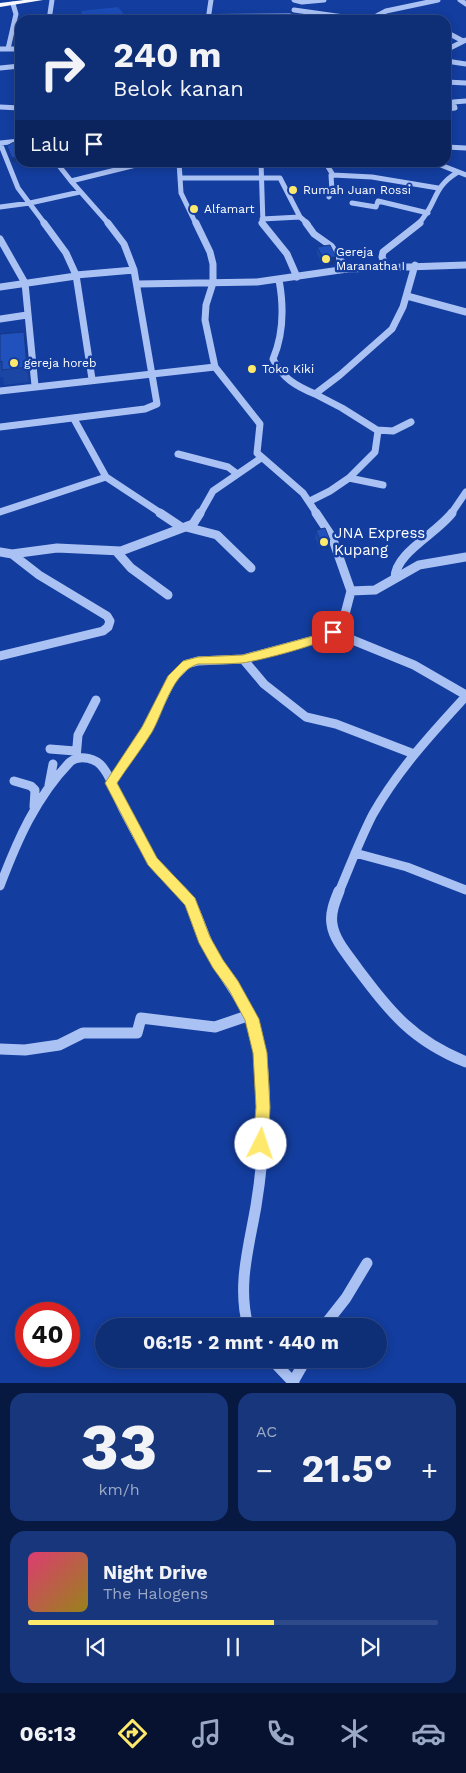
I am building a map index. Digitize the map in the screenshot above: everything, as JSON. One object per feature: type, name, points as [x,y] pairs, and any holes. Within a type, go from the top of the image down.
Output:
[{"type":"main road","points":[[0,6],[38,0]]},
{"type":"street","points":[[50,15],[52,0]]},
{"type":"street","points":[[210,15],[212,0]]},
{"type":"street","points":[[291,15],[294,10],[295,1],[324,0]]},
{"type":"street","points":[[378,15],[386,11],[438,0]]},
{"type":"street","points":[[460,0],[466,4]]},
{"type":"street","points":[[13,4],[16,15]]},
{"type":"street","points":[[294,10],[329,15]]},
{"type":"street","points":[[8,49],[15,18]]},
{"type":"street","points":[[451,34],[464,40]]},
{"type":"street","points":[[451,47],[464,40]]},
{"type":"street","points":[[0,49],[15,49]]},
{"type":"street","points":[[451,62],[466,64]]},
{"type":"street","points":[[0,68],[15,66]]},
{"type":"street","points":[[451,82],[466,83]]},
{"type":"street","points":[[451,109],[455,108],[453,102],[466,101]]},
{"type":"street","points":[[0,107],[15,108]]},
{"type":"street","points":[[15,142],[0,143],[8,173],[68,256],[76,275],[92,379]]},
{"type":"street","points":[[451,147],[466,148]]},
{"type":"street","points":[[0,427],[74,419],[156,406],[138,284],[124,244],[116,232],[60,167]]},
{"type":"street","points":[[117,167],[121,170]]},
{"type":"street","points":[[71,181],[131,167]]},
{"type":"street","points":[[111,783],[147,730],[166,690],[181,669],[187,664],[198,660],[243,659],[321,638],[333,632],[345,614],[351,591],[332,537],[303,493],[257,453],[256,446],[261,434],[260,424],[215,367],[206,336],[205,320],[206,305],[213,284],[214,264],[210,252],[187,208],[182,193],[179,167]]},
{"type":"street","points":[[261,167],[262,219],[266,228],[287,254],[297,276]]},
{"type":"street","points":[[328,167],[331,174],[332,191],[329,197]]},
{"type":"street","points":[[446,167],[466,175]]},
{"type":"street","points":[[386,266],[382,257],[383,252],[415,228],[428,213],[438,188],[444,179],[458,172]]},
{"type":"street","points":[[331,174],[380,178],[438,188]]},
{"type":"street","points":[[180,178],[280,178],[300,217],[307,222],[314,234],[331,246],[347,268]]},
{"type":"street","points":[[0,207],[30,204],[80,192]]},
{"type":"street","points":[[352,203],[376,207],[378,201],[428,213]]},
{"type":"street","points":[[262,219],[300,217]]},
{"type":"street","points":[[0,239],[25,283],[35,386]]},
{"type":"street","points":[[0,258],[11,257]]},
{"type":"street","points":[[315,394],[340,375],[392,329],[407,296],[415,265]]},
{"type":"street","points":[[138,284],[213,284],[279,280],[347,268],[466,265]]},
{"type":"street","points":[[0,286],[76,275],[134,270]]},
{"type":"street","points":[[279,280],[283,304],[282,325],[279,346],[273,359],[281,373],[290,382],[345,409],[378,431],[393,432],[411,422]]},
{"type":"street","points":[[407,296],[466,312]]},
{"type":"street","points":[[0,319],[27,315]]},
{"type":"street","points":[[0,390],[215,367]]},
{"type":"street","points":[[74,419],[106,477],[184,527],[217,535],[251,568]]},
{"type":"street","points":[[310,501],[330,491],[349,478],[374,452],[378,431]]},
{"type":"street","points":[[178,454],[228,467],[236,474]]},
{"type":"street","points":[[0,552],[12,554],[57,548],[116,551],[130,548],[184,527],[198,519],[213,491],[236,474],[250,468],[261,458]]},
{"type":"street","points":[[0,512],[106,477]]},
{"type":"street","points":[[349,478],[383,485]]},
{"type":"street","points":[[395,578],[394,574],[398,562],[439,528],[451,515],[466,492]]},
{"type":"street","points":[[116,551],[130,568],[168,595]]},
{"type":"street","points":[[0,656],[103,631],[108,627],[110,621],[106,616],[39,575],[12,554]]},
{"type":"street","points":[[351,591],[375,590],[383,587],[418,565],[466,557]]},
{"type":"street","points":[[333,632],[414,665],[466,696],[414,754],[381,802],[355,853],[332,913],[334,932],[386,1008],[401,1024],[418,1037],[466,1062]]},
{"type":"street","points":[[243,659],[264,684],[306,717],[336,724],[414,754]]},
{"type":"street","points":[[0,886],[20,834],[34,808],[49,785],[75,754],[79,728],[96,700]]},
{"type":"street","points":[[50,749],[88,757],[96,760],[104,768],[153,862],[190,902],[204,939],[250,1015],[260,1053],[263,1107],[257,1199],[242,1280],[243,1312],[245,1318]]},
{"type":"street","points":[[49,785],[52,764]]},
{"type":"street","points":[[14,781],[31,786],[34,790],[34,808]]},
{"type":"street","points":[[355,853],[407,867],[466,890]]},
{"type":"street","points":[[0,1049],[25,1050],[59,1045],[83,1033],[137,1033],[141,1018],[216,1027],[250,1015]]},
{"type":"street","points":[[330,1318],[346,1298],[367,1263]]},
{"type":"street","points":[[280,1368],[294,1383],[302,1368]]},
{"type":"shaded area","points":[[118,7],[125,15],[82,15],[81,11]]},
{"type":"building","points":[[15,142],[15,158],[12,158],[7,146]]},
{"type":"building","points":[[330,245],[336,257],[323,258],[317,247]]},
{"type":"building","points":[[24,332],[27,367],[2,370],[2,361],[0,362],[0,334]]},
{"type":"building","points":[[325,528],[330,540],[320,541],[316,530]]},
{"type":"place","name":"Rumah Juan Rossi","points":[[293,190]]},
{"type":"place","name":"Alfamart","points":[[194,209]]},
{"type":"place","name":"Gereja Maranatha I","points":[[326,259]]},
{"type":"place","name":"gereja horeb","points":[[14,363]]},
{"type":"place","name":"Toko Kiki","points":[[252,369]]},
{"type":"place","name":"JNA Express Kupang","points":[[324,542]]},
{"type":"route","points":[[261,1144],[263,1107],[260,1053],[252,1019],[234,985],[218,964],[204,939],[190,902],[153,862],[111,783],[147,730],[172,679],[187,664],[198,660],[243,659],[321,638],[333,632]]}]
